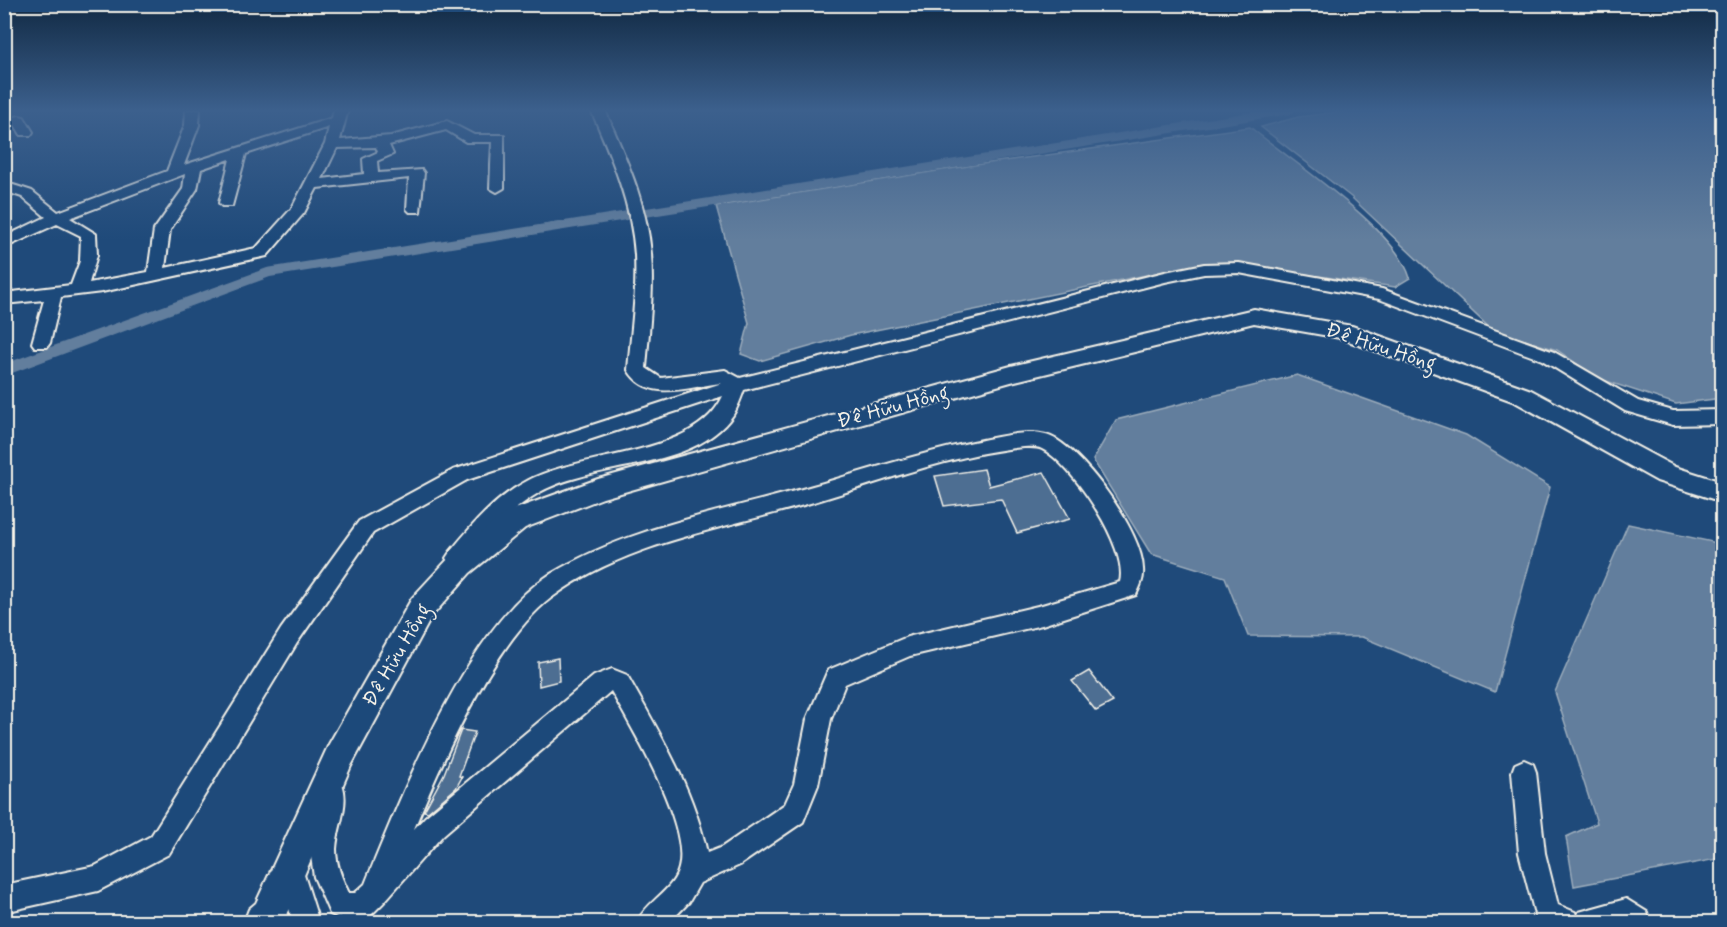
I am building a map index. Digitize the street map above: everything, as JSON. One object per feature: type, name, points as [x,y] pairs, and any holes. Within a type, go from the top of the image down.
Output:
[{"type":"main road","name":"Đê Hữu Hồng","points":[[262,922],[269,916],[340,755],[422,607],[452,575],[516,520],[598,489],[1011,374],[1254,316],[1344,330],[1523,396],[1666,474],[1722,492]]},
{"type":"street","points":[[174,172],[181,153]]},
{"type":"street","points":[[4,243],[55,217],[174,172],[234,153]]},
{"type":"street","points":[[227,203],[238,153]]},
{"type":"street","points":[[4,299],[79,287],[102,286],[261,252],[299,210],[327,153]]},
{"type":"street","points":[[371,178],[370,159],[386,153]]},
{"type":"street","points":[[497,188],[498,153]]},
{"type":"street","points":[[616,153],[636,208],[644,273],[637,370],[648,381],[661,385],[725,376],[737,385]]},
{"type":"street","points":[[156,276],[162,230],[190,189],[194,165]]},
{"type":"street","points":[[312,184],[417,174],[416,209]]},
{"type":"street","points":[[4,186],[27,194],[55,217],[88,234],[91,247],[88,267],[79,287]]},
{"type":"street","points":[[4,899],[98,878],[159,845],[289,636],[366,526],[460,475],[601,427],[737,385],[1165,277],[1204,269],[1239,268],[1382,294],[1548,357],[1632,406],[1673,418],[1722,417]]},
{"type":"street","points":[[41,343],[54,292]]},
{"type":"street","points":[[452,575],[456,559],[483,526],[534,486],[579,469],[627,459],[675,445],[704,432],[733,402],[737,385]]},
{"type":"street","points":[[375,893],[422,785],[477,675],[530,603],[553,585],[660,536],[960,452],[1034,440],[1048,442],[1089,483],[1121,535],[1133,570],[1134,578],[1128,589],[1042,615],[907,647],[836,677],[819,719],[806,785],[794,813],[731,856],[691,874],[651,922]]},
{"type":"street","points":[[340,755],[323,849],[327,877],[335,897],[346,907],[360,906],[375,893],[434,826],[602,683],[612,680],[619,682],[678,799],[693,850],[691,874]]},
{"type":"street","points":[[1524,772],[1532,853],[1547,914],[1565,922]]},
{"type":"street","points":[[290,868],[306,922]]},
{"type":"street","points":[[1589,922],[1626,913],[1637,922]]},
{"type":"water","points":[[1060,153],[1284,153],[1364,217],[1385,238],[1401,259],[1410,278],[1395,287],[1243,265],[1211,265],[1166,271],[851,335],[760,361],[741,354],[749,323],[716,206]]},
{"type":"water","points":[[1295,153],[1722,153],[1722,398],[1676,404],[1597,378],[1557,350],[1492,330],[1351,197]]},
{"type":"water","points":[[1297,375],[1466,435],[1550,487],[1495,692],[1362,637],[1248,636],[1225,577],[1151,554],[1093,460],[1116,420]]},
{"type":"water","points":[[1628,524],[1722,544],[1722,858],[1574,886],[1566,837],[1597,823],[1555,692]]},
{"type":"building","points":[[984,469],[989,486],[1044,472],[1070,519],[1017,533],[1001,499],[944,506],[935,476]]},
{"type":"building","points":[[558,658],[559,681],[539,686],[538,662]]},
{"type":"building","points":[[1089,671],[1113,702],[1096,711],[1072,681]]},
{"type":"building","points":[[461,730],[475,732],[459,776],[462,777],[456,788],[428,812],[424,811],[444,774]]},
{"type":"waterway","points":[[4,370],[267,273],[1018,153]]}]
